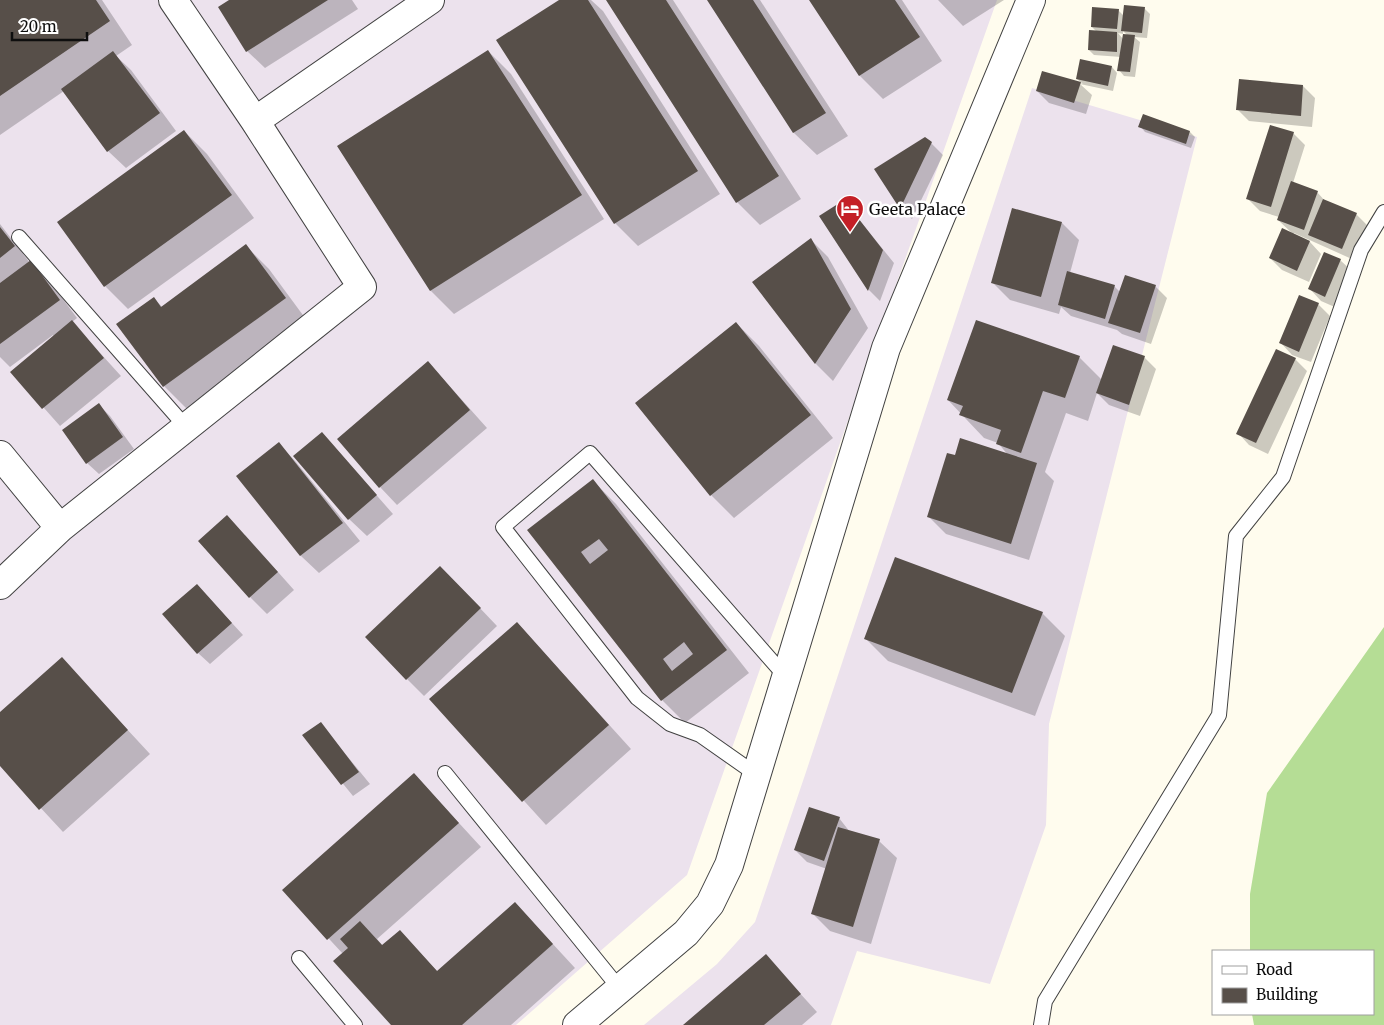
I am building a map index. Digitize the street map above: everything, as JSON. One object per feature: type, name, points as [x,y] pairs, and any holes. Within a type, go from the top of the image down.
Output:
[{"type":"street","points":[[0,585],[60,528],[362,287],[255,121],[173,0]]},
{"type":"street","points":[[255,121],[430,0]]},
{"type":"street","points":[[577,1025],[686,933],[710,904],[729,865],[886,348],[1031,0]]},
{"type":"street","points":[[0,455],[60,528]]},
{"type":"lane","points":[[1041,1025],[1045,1001],[1219,715],[1236,536],[1283,477],[1361,250],[1384,212]]},
{"type":"lane","points":[[19,237],[186,428]]},
{"type":"lane","points":[[757,775],[700,735],[670,724],[637,698],[503,527],[590,453],[786,677]]},
{"type":"lane","points":[[445,773],[620,989]]},
{"type":"lane","points":[[299,958],[355,1025]]},
{"type":"shaded area","points":[[0,0],[997,0],[687,875],[516,1025],[0,1025]]},
{"type":"shaded area","points":[[1032,88],[1197,137],[1049,724],[1046,825],[990,984],[857,951],[831,1025],[644,1025],[717,964],[755,922]]},
{"type":"green space","points":[[1384,627],[1384,1025],[1254,1025],[1252,1015],[1374,1015],[1374,950],[1250,950],[1250,894],[1267,793]]},
{"type":"building","points":[[0,0],[96,0],[110,21],[0,96]]},
{"type":"building","points":[[229,0],[328,0],[246,52],[218,7]]},
{"type":"building","points":[[559,0],[588,0],[698,171],[614,224],[496,40]]},
{"type":"building","points":[[606,0],[666,0],[779,176],[736,203]]},
{"type":"building","points":[[707,0],[753,0],[826,113],[793,133]]},
{"type":"building","points":[[809,0],[895,0],[920,37],[859,76]]},
{"type":"building","points":[[1124,5],[1145,7],[1142,33],[1121,31]]},
{"type":"building","points":[[1092,7],[1119,9],[1117,29],[1091,27]]},
{"type":"building","points":[[1089,30],[1117,32],[1117,52],[1088,50]]},
{"type":"building","points":[[1123,34],[1135,35],[1130,72],[1117,71]]},
{"type":"building","points":[[488,50],[582,195],[430,291],[337,146]]},
{"type":"building","points":[[113,51],[160,113],[107,152],[61,89]]},
{"type":"building","points":[[1080,59],[1112,66],[1108,86],[1076,79]]},
{"type":"building","points":[[1042,71],[1081,82],[1074,103],[1036,91]]},
{"type":"building","points":[[1239,79],[1303,85],[1301,116],[1236,110]]},
{"type":"building","points":[[1143,114],[1190,131],[1186,144],[1138,127]]},
{"type":"building","points":[[1270,125],[1294,132],[1271,207],[1246,199]]},
{"type":"building","points":[[184,130],[232,195],[104,287],[57,222]]},
{"type":"building","points":[[925,137],[932,142],[900,209],[874,169]]},
{"type":"building","points":[[1291,181],[1318,191],[1304,230],[1277,220]]},
{"type":"building","points":[[1323,199],[1357,213],[1342,249],[1308,235]]},
{"type":"building","name":"Geeta Palace","points":[[844,200],[883,250],[868,291],[819,216]]},
{"type":"building","points":[[1012,208],[1062,222],[1041,297],[991,283]]},
{"type":"building","points":[[0,227],[15,246],[0,258]]},
{"type":"building","points":[[1282,228],[1310,241],[1297,271],[1269,258]]},
{"type":"building","points":[[811,238],[851,309],[815,364],[752,282]]},
{"type":"building","points":[[246,244],[286,298],[163,387],[116,324],[154,297],[161,307]]},
{"type":"building","points":[[1324,252],[1341,259],[1325,297],[1308,289]]},
{"type":"building","points":[[31,260],[60,300],[0,344],[0,283]]},
{"type":"building","points":[[1067,271],[1115,285],[1105,319],[1058,305]]},
{"type":"building","points":[[1125,275],[1156,285],[1140,333],[1108,323]]},
{"type":"building","points":[[1299,295],[1319,303],[1299,352],[1279,343]]},
{"type":"building","points":[[72,320],[104,358],[42,409],[10,372]]},
{"type":"building","points":[[976,320],[1080,356],[1065,398],[1043,391],[1021,453],[996,444],[1001,430],[959,415],[963,406],[947,400]]},
{"type":"building","points":[[736,322],[811,415],[710,496],[635,403]]},
{"type":"building","points":[[1113,345],[1145,356],[1129,405],[1096,393]]},
{"type":"building","points":[[1276,349],[1296,358],[1256,443],[1236,434]]},
{"type":"building","points":[[428,361],[470,410],[379,488],[337,439]]},
{"type":"building","points":[[99,403],[123,437],[86,464],[62,430]]},
{"type":"building","points":[[322,432],[377,495],[348,520],[293,456]]},
{"type":"building","points":[[960,438],[1037,463],[1011,544],[927,517],[947,453],[955,455]]},
{"type":"building","points":[[279,442],[343,523],[300,556],[236,476]]},
{"type":"building","points":[[593,479],[727,650],[661,701],[527,530]],"holes":[[[599,539],[608,550],[590,564],[581,552]],[[684,642],[693,654],[672,671],[663,659]]]},
{"type":"building","points":[[227,515],[278,572],[249,598],[198,541]]},
{"type":"building","points":[[895,557],[1043,612],[1012,693],[864,639]]},
{"type":"building","points":[[440,566],[481,608],[406,680],[365,637]]},
{"type":"building","points":[[197,584],[232,623],[197,654],[162,614]]},
{"type":"building","points":[[517,622],[609,725],[522,802],[429,699]]},
{"type":"building","points":[[62,657],[128,730],[39,810],[0,766],[0,712]]},
{"type":"building","points":[[321,722],[359,772],[341,785],[302,735]]},
{"type":"building","points":[[414,773],[459,823],[327,940],[282,890]]},
{"type":"building","points":[[809,807],[840,817],[824,861],[794,850]]},
{"type":"building","points":[[838,827],[880,839],[853,927],[811,914]]},
{"type":"building","points":[[515,902],[553,944],[462,1025],[391,1025],[333,961],[348,948],[340,939],[360,921],[382,945],[400,930],[437,971]]},
{"type":"building","points":[[766,954],[801,994],[764,1025],[683,1025]]},
{"type":"place","name":"Geeta Palace","points":[[850,233]]}]
